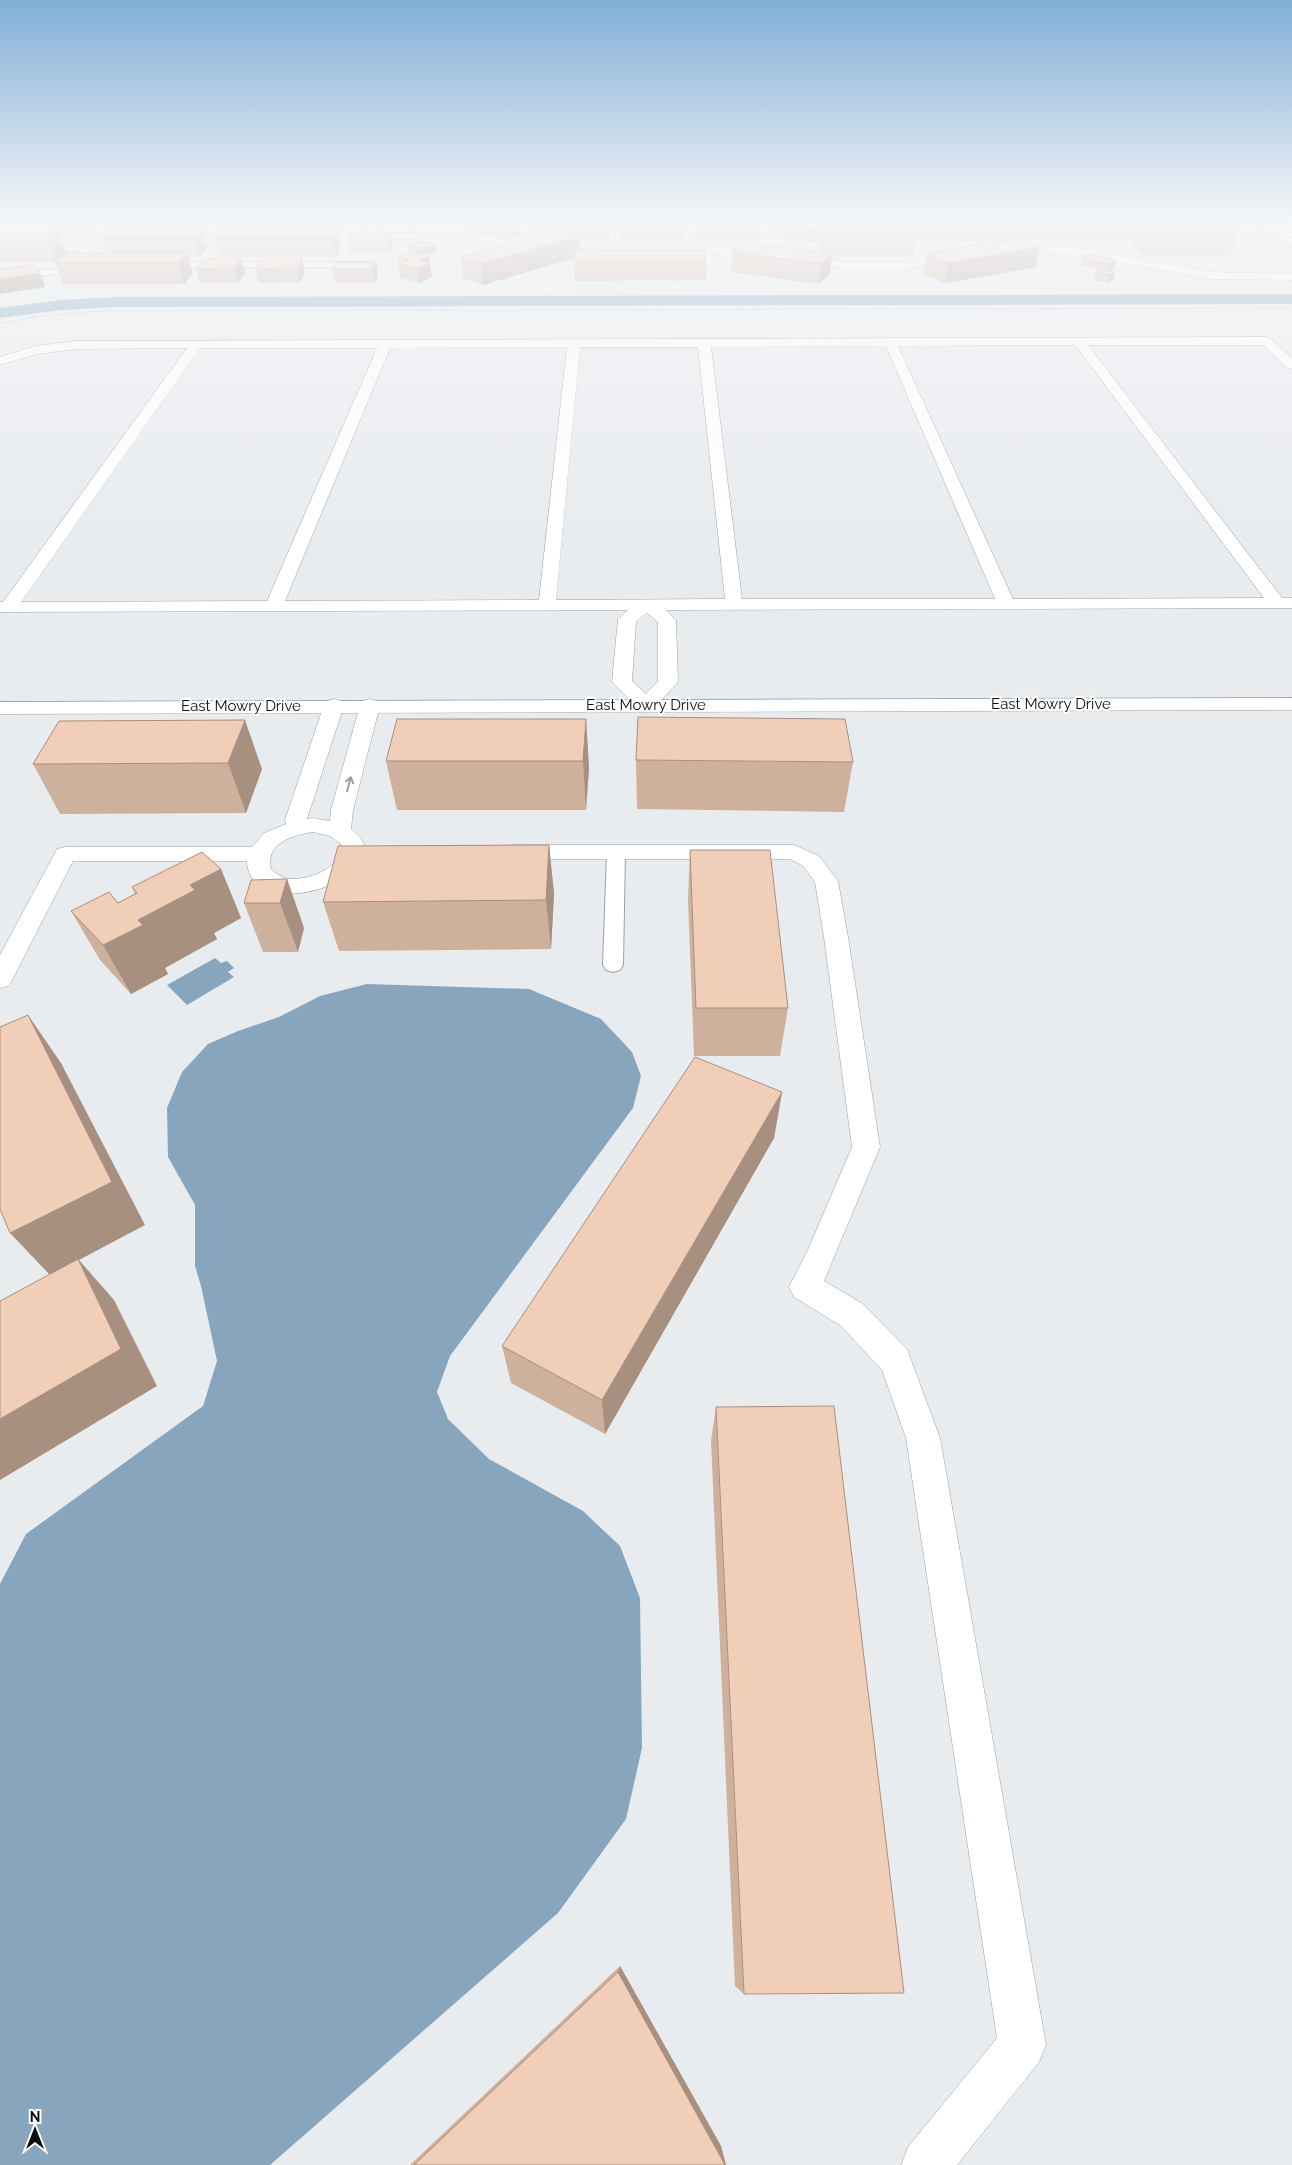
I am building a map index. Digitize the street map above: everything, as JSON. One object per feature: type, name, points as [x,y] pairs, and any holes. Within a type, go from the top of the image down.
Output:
[{"type":"street","points":[[1266,341],[1292,366]]},
{"type":"street","points":[[0,361],[55,346],[1284,341]]},
{"type":"street","points":[[1080,342],[1285,604]]},
{"type":"street","points":[[704,343],[734,605]]},
{"type":"street","points":[[892,343],[1007,604]]},
{"type":"street","points":[[4,607],[196,344]]},
{"type":"street","points":[[274,606],[386,344]]},
{"type":"street","points":[[547,606],[574,344]]},
{"type":"street","points":[[4,607],[1285,604]]},
{"type":"street","points":[[648,606],[626,619],[646,652],[668,682],[646,705],[622,682],[646,652],[667,620],[648,606]]},
{"type":"street","name":"East Mowry Drive","points":[[0,708],[1292,704]]},
{"type":"street","points":[[298,827],[296,820],[334,706]]},
{"type":"street","points":[[370,706],[342,810],[347,841],[350,860],[343,870],[315,884],[283,885],[271,881],[261,874],[258,864],[259,854],[265,845],[274,838],[298,827],[328,827],[347,841],[386,852]]},
{"type":"street","points":[[482,852],[794,852],[811,861],[826,882],[836,937],[866,1147],[820,1258],[805,1287],[852,1315],[895,1360],[923,1438],[1022,2045],[926,2165]]},
{"type":"street","points":[[0,979],[65,854],[259,854]]},
{"type":"lane","points":[[613,965],[616,852]]},
{"type":"water","points":[[215,958],[221,963],[227,961],[234,968],[228,972],[234,977],[187,1005],[167,985]]},
{"type":"water","points":[[367,984],[529,989],[601,1019],[632,1052],[641,1076],[633,1108],[450,1356],[437,1392],[448,1419],[489,1459],[583,1511],[620,1546],[640,1598],[642,1748],[626,1819],[558,1913],[270,2165],[0,2165],[0,1584],[26,1534],[203,1406],[217,1361],[195,1266],[195,1205],[168,1157],[167,1108],[182,1072],[208,1044],[279,1017],[320,996]]},
{"type":"building","points":[[638,717],[845,719],[853,762],[636,760]]},
{"type":"building","points":[[397,719],[586,719],[583,761],[386,761]]},
{"type":"building","points":[[245,720],[228,763],[33,764],[59,721]]},
{"type":"building","points":[[549,845],[546,900],[323,902],[338,846]]},
{"type":"building","points":[[690,850],[770,850],[788,1008],[696,1008]]},
{"type":"building","points":[[202,852],[221,869],[190,885],[195,890],[138,920],[143,925],[103,945],[71,911],[109,892],[118,903],[137,893],[132,887]]},
{"type":"building","points":[[287,879],[280,903],[244,903],[251,880]]},
{"type":"building","points":[[28,1015],[112,1182],[10,1233],[0,1209],[0,1027]]},
{"type":"building","points":[[695,1057],[782,1092],[602,1400],[502,1346]]},
{"type":"building","points":[[78,1259],[121,1349],[0,1419],[0,1301]]},
{"type":"building","points":[[834,1406],[904,1993],[744,1994],[716,1407]]},
{"type":"building","points":[[618,1972],[725,2165],[414,2165]]}]
